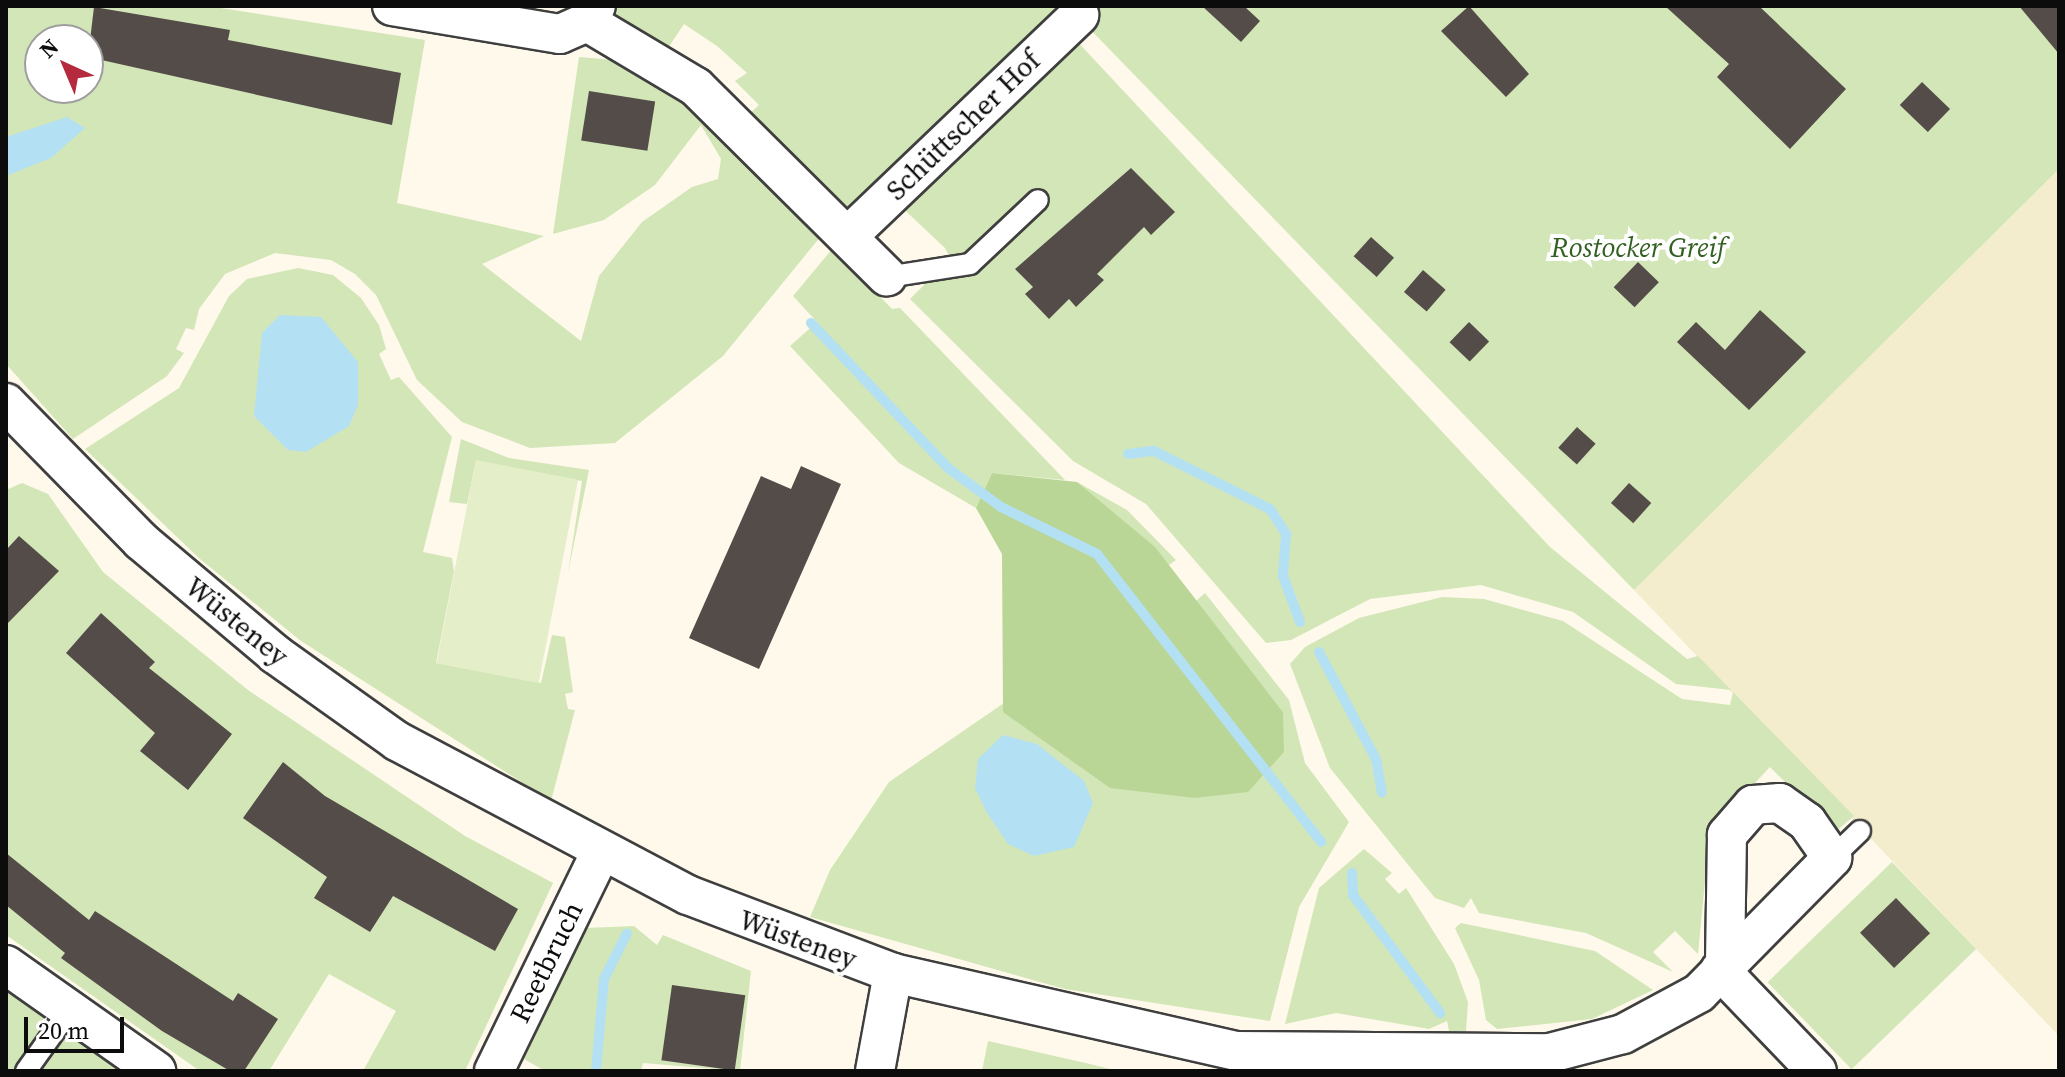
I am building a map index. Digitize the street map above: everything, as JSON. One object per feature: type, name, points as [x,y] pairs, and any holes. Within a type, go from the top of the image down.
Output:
[{"type":"street","points":[[392,6],[560,34],[592,14],[696,87],[887,277]]},
{"type":"street","name":"Schüttscher Hof","points":[[848,236],[1083,10]]},
{"type":"street","name":"Wüsteney","points":[[11,424],[141,541],[317,686],[397,741],[600,854],[750,924],[893,973],[1236,1061],[1550,1053],[1662,1017],[1723,968],[1832,858]]},
{"type":"street","points":[[1817,1071],[1723,968],[1727,835],[1741,815],[1768,800],[1780,803],[1807,822],[1832,858]]},
{"type":"street","name":"Reetbruch","points":[[494,1071],[600,854]]},
{"type":"street","points":[[6,965],[156,1071]]},
{"type":"street","points":[[875,1071],[893,973]]},
{"type":"lane","points":[[887,277],[970,264],[1038,200]]},
{"type":"lane","points":[[1832,858],[1860,831]]},
{"type":"lane","points":[[26,1071],[69,1011]]},
{"type":"shaded area","points":[[2059,169],[2059,1036],[1634,590]]},
{"type":"green space","points":[[6,6],[208,6],[425,40],[397,203],[544,236],[482,264],[581,341],[599,276],[642,222],[692,187],[718,179],[721,159],[701,125],[655,185],[604,220],[553,234],[579,57],[615,60],[667,87],[821,236],[723,356],[615,443],[530,448],[462,422],[417,380],[376,295],[355,274],[331,260],[275,253],[225,274],[199,309],[194,330],[186,328],[176,349],[184,353],[167,376],[73,439],[6,364]]},
{"type":"green space","points":[[612,6],[1066,6],[854,217],[746,117],[759,105],[735,81],[747,73],[717,46],[684,24],[666,51],[610,14]]},
{"type":"green space","name":"Rostocker Greif","points":[[1101,6],[2059,6],[2059,169],[1634,590],[1084,23]]},
{"type":"green space","points":[[1073,37],[1550,547],[1687,659],[1698,656],[1731,690],[1676,684],[1573,612],[1481,585],[1370,599],[1291,640],[1266,643],[1146,504],[1073,461],[910,299],[927,282],[958,276],[945,248],[895,201]]},
{"type":"green space","points":[[833,248],[892,309],[900,308],[1065,480],[992,473],[976,508],[899,463],[790,346],[817,322],[793,296]]},
{"type":"green space","points":[[298,268],[333,275],[361,298],[379,325],[386,349],[379,354],[391,380],[399,377],[452,437],[423,552],[452,558],[454,571],[436,663],[541,683],[552,635],[565,637],[573,692],[565,694],[568,709],[575,710],[551,801],[301,641],[200,559],[85,449],[179,388],[229,296],[247,279]]},
{"type":"green space","points":[[461,439],[509,458],[589,470],[568,573],[582,481],[476,461],[467,504],[449,502]]},
{"type":"green space","points":[[476,460],[578,480],[539,683],[437,663]]},
{"type":"green space","points":[[992,473],[1077,482],[1155,547],[1283,712],[1284,752],[1248,792],[1195,798],[1110,788],[1003,712],[1002,554],[976,508]]},
{"type":"green space","points":[[1077,482],[1127,510],[1176,560],[1169,565]]},
{"type":"green space","points":[[22,483],[48,494],[103,572],[248,690],[465,836],[553,883],[465,1071],[363,1071],[396,1011],[329,974],[269,1071],[200,1071],[6,935],[6,490]]},
{"type":"green space","points":[[1205,593],[1289,700],[1305,763],[1349,822],[1299,907],[1270,1021],[1065,989],[810,917],[830,870],[889,782],[1004,703],[1004,712],[1283,712],[1196,601]]},
{"type":"green space","points":[[1442,597],[1484,599],[1563,621],[1682,699],[1730,705],[1733,692],[1854,816],[1835,832],[1770,767],[1710,830],[1698,954],[1675,931],[1653,952],[1673,972],[1586,933],[1479,913],[1471,898],[1464,908],[1435,898],[1330,768],[1290,664],[1305,647],[1359,618]]},
{"type":"green space","points":[[1364,849],[1392,873],[1385,879],[1399,894],[1406,888],[1454,964],[1468,1002],[1466,1031],[1449,1031],[1447,1021],[1429,1029],[1336,1013],[1285,1024],[1319,888]]},
{"type":"green space","points":[[1892,862],[1976,949],[1852,1069],[1768,982]]},
{"type":"green space","points":[[1461,923],[1595,951],[1653,990],[1592,1019],[1497,1029],[1486,1020],[1479,980],[1455,928]]},
{"type":"green space","points":[[634,926],[657,945],[663,935],[751,971],[740,1071],[643,1063],[641,1071],[545,1071],[524,1059],[586,928]]},
{"type":"green space","points":[[6,982],[126,1071],[6,1071]]},
{"type":"green space","points":[[988,1041],[1090,1064],[1118,1071],[982,1071]]},
{"type":"water","points":[[67,117],[85,128],[51,158],[6,176],[6,137]]},
{"type":"water","points":[[280,315],[321,317],[358,362],[358,405],[349,426],[306,452],[288,450],[254,416],[262,333]]},
{"type":"water","points":[[1003,735],[1037,744],[1084,781],[1093,803],[1074,847],[1034,856],[1008,844],[987,813],[975,788],[978,759]]},
{"type":"building","points":[[1202,6],[1244,6],[1260,21],[1241,42]]},
{"type":"building","points":[[1469,6],[1529,74],[1506,97],[1441,31]]},
{"type":"building","points":[[1665,6],[1759,6],[1846,89],[1790,149],[1717,77],[1729,64]]},
{"type":"building","points":[[2019,6],[2059,6],[2059,54]]},
{"type":"building","points":[[94,7],[230,30],[228,40],[401,73],[392,125],[104,61],[104,24],[92,24]]},
{"type":"building","points":[[1922,82],[1950,109],[1928,132],[1900,105]]},
{"type":"building","points":[[589,91],[655,101],[647,151],[581,140]]},
{"type":"building","points":[[1131,168],[1175,212],[1151,235],[1144,227],[1097,274],[1104,280],[1076,307],[1069,299],[1049,319],[1025,294],[1033,287],[1015,269]]},
{"type":"building","points":[[1371,237],[1394,258],[1377,277],[1354,256]]},
{"type":"building","points":[[1638,262],[1659,282],[1635,307],[1614,287]]},
{"type":"building","points":[[1423,270],[1446,290],[1427,312],[1404,292]]},
{"type":"building","points":[[1760,310],[1806,352],[1749,410],[1677,342],[1696,322],[1725,350]]},
{"type":"building","points":[[1469,322],[1489,341],[1470,362],[1450,342]]},
{"type":"building","points":[[1577,427],[1596,444],[1577,465],[1558,448]]},
{"type":"building","points":[[801,466],[841,484],[759,669],[689,638],[761,476],[791,489]]},
{"type":"building","points":[[1629,483],[1651,503],[1633,523],[1611,503]]},
{"type":"building","points":[[19,536],[59,571],[6,625],[6,550]]},
{"type":"building","points":[[101,613],[155,662],[149,668],[232,734],[188,790],[140,751],[155,733],[66,653]]},
{"type":"building","points":[[283,762],[325,796],[518,909],[495,951],[393,896],[370,932],[314,898],[327,877],[243,818]]},
{"type":"building","points":[[6,853],[89,920],[95,911],[233,1001],[238,993],[278,1019],[244,1071],[230,1071],[162,1031],[61,958],[65,953],[6,905]]},
{"type":"building","points":[[1896,898],[1930,933],[1894,968],[1860,933]]},
{"type":"building","points":[[672,985],[745,995],[735,1071],[661,1060]]},
{"type":"waterway","points":[[811,323],[948,468],[1001,507],[1097,554],[1321,842]]},
{"type":"waterway","points":[[1128,454],[1154,451],[1270,509],[1286,534],[1283,576],[1300,622]]},
{"type":"waterway","points":[[1319,652],[1376,759],[1382,792]]},
{"type":"waterway","points":[[1352,873],[1353,895],[1440,1013]]},
{"type":"waterway","points":[[596,1071],[604,979],[627,933]]}]
